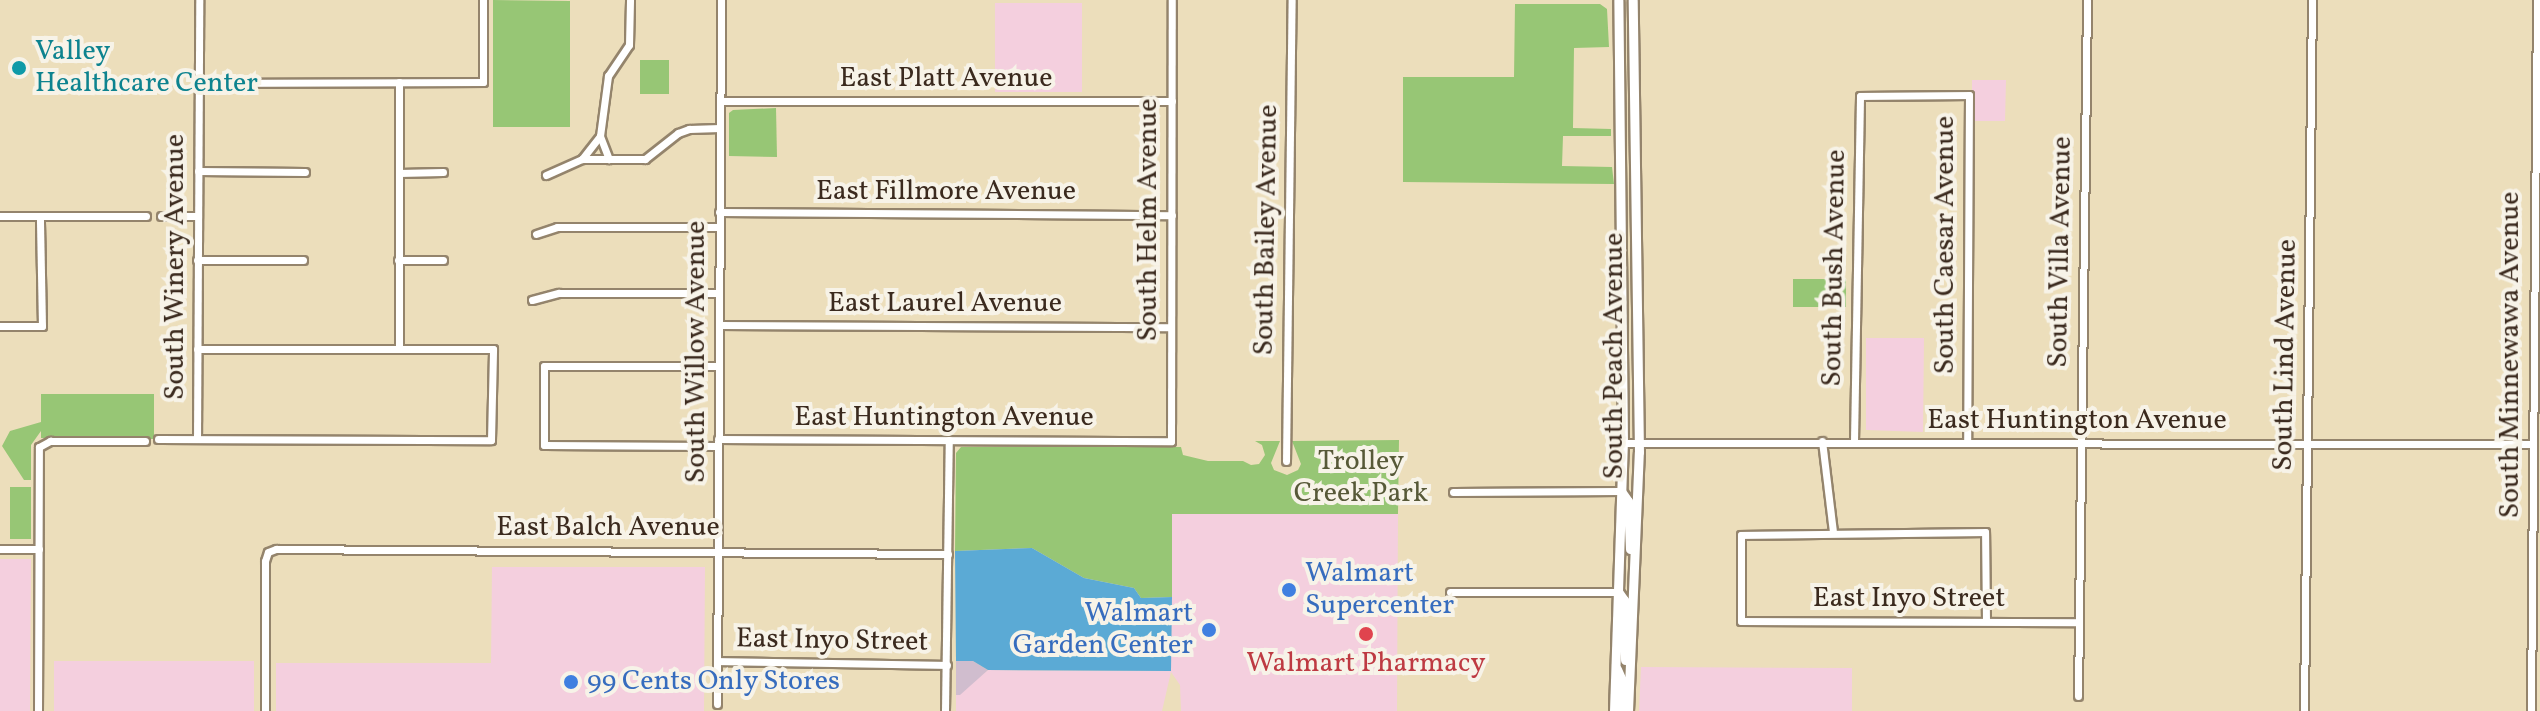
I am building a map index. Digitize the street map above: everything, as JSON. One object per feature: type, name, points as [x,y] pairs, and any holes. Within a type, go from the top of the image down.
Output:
[{"type":"main road","name":"South Peach Avenue","points":[[1614,711],[1623,443],[1618,0]]},
{"type":"main road","name":"South Peach Avenue","points":[[1628,711],[1639,444],[1633,0]]},
{"type":"main road","points":[[1621,491],[1628,501],[1628,536],[1633,568]]},
{"type":"main road","points":[[1618,592],[1624,600],[1623,647],[1629,680]]},
{"type":"main road","points":[[1616,666],[1622,680],[1621,711]]},
{"type":"street","name":"South Winery Avenue","points":[[197,439],[199,0]]},
{"type":"street","points":[[200,83],[483,82],[483,0]]},
{"type":"street","points":[[609,159],[600,136],[608,76],[629,45],[630,0]]},
{"type":"street","name":"South Willow Avenue","points":[[718,709],[721,0]]},
{"type":"street","name":"South Helm Avenue","points":[[1171,441],[1172,0]]},
{"type":"street","name":"South Bailey Avenue","points":[[1286,461],[1292,0]]},
{"type":"street","name":"South Villa Avenue","points":[[2078,696],[2087,0]]},
{"type":"street","name":"South Lind Avenue","points":[[2304,711],[2312,0]]},
{"type":"street","name":"South Minnewawa Avenue","points":[[2531,711],[2536,592],[2532,444],[2537,344],[2537,0]]},
{"type":"street","points":[[399,82],[399,349]]},
{"type":"street","name":"South Bush Avenue","points":[[1854,441],[1860,96],[1969,95]]},
{"type":"street","name":"South Caesar Avenue","points":[[1967,443],[1969,95]]},
{"type":"street","name":"East Platt Avenue","points":[[720,101],[1172,101]]},
{"type":"street","points":[[546,175],[582,159],[645,159],[678,133],[689,129],[720,128]]},
{"type":"street","points":[[582,159],[600,136]]},
{"type":"street","points":[[198,171],[305,172]]},
{"type":"street","points":[[399,173],[443,172]]},
{"type":"street","name":"East Fillmore Avenue","points":[[719,212],[1172,215]]},
{"type":"street","points":[[0,216],[146,216]]},
{"type":"street","points":[[161,216],[198,216]]},
{"type":"street","points":[[0,326],[42,326],[40,217]]},
{"type":"street","points":[[536,234],[557,227],[719,227]]},
{"type":"street","points":[[197,260],[303,260]]},
{"type":"street","points":[[398,260],[443,260]]},
{"type":"street","points":[[532,300],[559,293],[719,293]]},
{"type":"street","name":"East Laurel Avenue","points":[[719,325],[1170,327]]},
{"type":"street","points":[[158,439],[491,440],[495,398],[493,349],[197,349]]},
{"type":"street","name":"East Huntington Avenue","points":[[719,366],[544,366],[540,399],[544,445],[949,440],[1171,441]]},
{"type":"street","points":[[945,711],[949,440]]},
{"type":"street","points":[[38,711],[39,452],[43,443],[145,441]]},
{"type":"street","points":[[1822,441],[1833,532],[1985,532],[1986,621]]},
{"type":"street","name":"East Huntington Avenue","points":[[1623,443],[2532,444]]},
{"type":"street","points":[[1453,492],[1621,491]]},
{"type":"street","name":"East Inyo Street","points":[[1833,532],[1741,535],[1741,621],[2078,622]]},
{"type":"street","points":[[0,549],[39,549]]},
{"type":"street","name":"East Balch Avenue","points":[[265,711],[265,561],[268,552],[276,549],[948,554]]},
{"type":"street","points":[[1450,592],[1618,592]]},
{"type":"street","name":"East Inyo Street","points":[[717,661],[947,665]]},
{"type":"shaded area","points":[[995,3],[1082,3],[1082,92],[995,92]]},
{"type":"shaded area","points":[[1972,80],[2006,80],[2005,121],[1972,121]]},
{"type":"shaded area","points":[[1866,338],[1924,338],[1923,432],[1866,430]]},
{"type":"shaded area","points":[[1172,514],[1398,514],[1397,711],[1181,711],[1180,685],[1171,672],[1162,711],[956,711],[956,695],[988,670],[1171,671]]},
{"type":"shaded area","points":[[0,559],[31,559],[30,711],[0,711]]},
{"type":"shaded area","points":[[492,567],[705,567],[704,711],[276,711],[276,663],[491,663]]},
{"type":"shaded area","points":[[54,661],[254,661],[254,711],[54,711]]},
{"type":"shaded area","points":[[956,661],[973,661],[988,670],[960,695],[956,695]]},
{"type":"shaded area","points":[[1641,667],[1852,668],[1852,711],[1639,711]]},
{"type":"green space","points":[[493,0],[570,1],[570,127],[493,127]]},
{"type":"green space","points":[[1515,4],[1600,4],[1607,9],[1609,47],[1574,48],[1573,128],[1611,129],[1611,136],[1563,136],[1562,166],[1612,167],[1614,184],[1403,182],[1403,77],[1514,77]]},
{"type":"green space","points":[[640,60],[669,60],[669,94],[640,94]]},
{"type":"green space","points":[[776,108],[777,157],[729,156],[729,113],[733,110]]},
{"type":"green space","points":[[1793,279],[1846,279],[1846,307],[1793,307]]},
{"type":"green space","points":[[41,394],[154,394],[154,439],[41,438],[41,431],[31,445],[31,480],[24,480],[2,446],[10,431],[41,422]]},
{"type":"green space","name":"Trolley Creek Park","points":[[1399,440],[1398,514],[1172,514],[1172,597],[1141,598],[1134,588],[1084,578],[1032,548],[955,551],[956,453],[961,447],[1181,447],[1183,455],[1208,461],[1243,461],[1251,465],[1259,464],[1265,455],[1262,445],[1255,441],[1280,441],[1271,463],[1274,470],[1287,475],[1298,470],[1301,464],[1292,441]]},
{"type":"green space","points":[[10,487],[31,487],[31,539],[10,539]]},
{"type":"water","points":[[1032,548],[1084,578],[1134,588],[1141,598],[1172,597],[1171,671],[988,670],[973,661],[956,661],[955,551]]},
{"type":"place","name":"Valley Healthcare Center","points":[[19,68]]},
{"type":"place","name":"Walmart Supercenter","points":[[1289,590]]},
{"type":"place","name":"Walmart Garden Center","points":[[1209,630]]},
{"type":"place","name":"Walmart Pharmacy","points":[[1366,634]]},
{"type":"place","name":"99 Cents Only Stores","points":[[571,682]]}]
